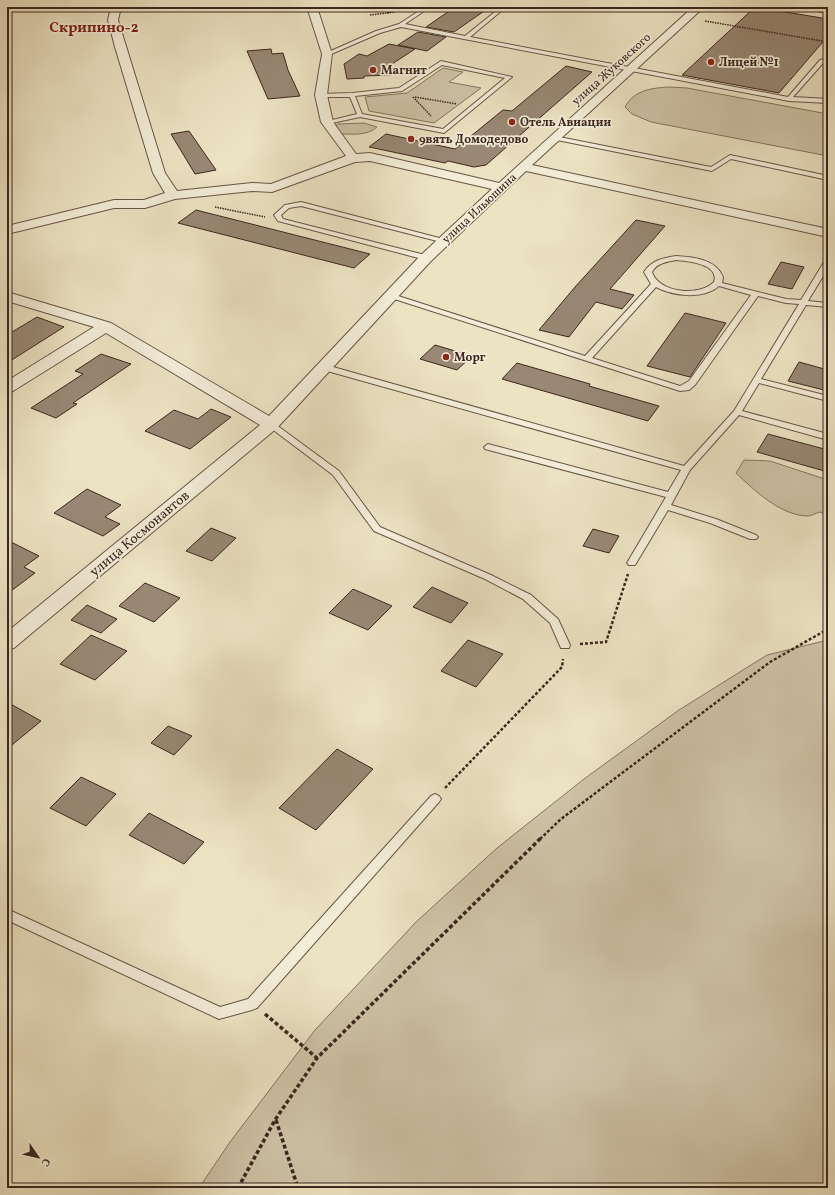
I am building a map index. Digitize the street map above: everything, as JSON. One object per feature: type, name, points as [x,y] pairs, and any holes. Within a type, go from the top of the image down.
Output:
[{"type":"street","points":[[116,7],[113,20],[120,47],[159,173],[173,195]]},
{"type":"street","points":[[312,7],[327,54],[322,95],[327,122],[353,158]]},
{"type":"street","name":"улица Жуковского","points":[[523,167],[698,8]]},
{"type":"street","points":[[7,230],[114,204],[145,204],[173,195],[252,187],[272,188],[353,158],[370,157],[501,187]]},
{"type":"street","name":"улица Ильюшина","points":[[271,424],[323,366],[426,258],[523,167],[828,233]]},
{"type":"street","points":[[7,296],[106,326],[271,424]]},
{"type":"street","points":[[7,388],[106,326]]},
{"type":"street","name":"улица Космонавтов","points":[[7,643],[271,424]]},
{"type":"lane","points":[[327,54],[378,32],[401,25],[428,7]]},
{"type":"lane","points":[[466,36],[504,7]]},
{"type":"lane","points":[[680,7],[698,8]]},
{"type":"lane","points":[[801,7],[828,11]]},
{"type":"lane","points":[[401,25],[466,36],[630,70],[789,99],[828,101]]},
{"type":"lane","points":[[789,99],[822,61],[828,60]]},
{"type":"lane","points":[[322,95],[352,95],[400,90],[441,63],[509,77],[444,131],[360,114],[327,122]]},
{"type":"lane","points":[[352,95],[360,114]]},
{"type":"lane","points":[[554,138],[712,169],[730,157],[828,178]]},
{"type":"lane","points":[[426,258],[280,220],[277,215],[287,206],[301,204],[445,241]]},
{"type":"lane","points":[[718,284],[720,278],[718,272],[714,268],[698,261],[676,258],[664,260],[651,266],[648,272],[651,280],[655,284],[668,290],[691,293],[707,290],[718,284],[786,301],[828,306]]},
{"type":"lane","points":[[632,563],[686,469],[737,412],[825,271],[828,262]]},
{"type":"lane","points":[[587,360],[655,284]]},
{"type":"lane","points":[[389,296],[680,389],[686,388],[692,383],[756,293]]},
{"type":"lane","points":[[323,366],[686,469]]},
{"type":"lane","points":[[756,380],[828,399]]},
{"type":"lane","points":[[737,412],[828,437]]},
{"type":"lane","points":[[271,424],[336,472],[377,529],[488,577],[527,596],[554,621],[565,645]]},
{"type":"lane","points":[[488,447],[671,496]]},
{"type":"lane","points":[[665,506],[713,520],[754,537]]},
{"type":"lane","points":[[7,914],[219,1012],[252,1004],[435,798]]},
{"type":"path","points":[[386,7],[388,13],[400,7]]},
{"type":"path","points":[[687,18],[828,42]]},
{"type":"path","points":[[400,90],[414,97],[474,107]]},
{"type":"path","points":[[212,208],[219,208],[280,220]]},
{"type":"path","points":[[435,798],[562,667],[565,645],[606,642],[632,563]]},
{"type":"path","points":[[238,1188],[275,1120],[317,1058],[562,819],[770,662],[828,629]]},
{"type":"path","points":[[252,1004],[317,1058]]},
{"type":"path","points":[[275,1120],[298,1188]]},
{"type":"shaded area","points":[[443,68],[463,72],[449,82],[481,88],[434,123],[369,111],[365,97],[407,93]]},
{"type":"shaded area","points":[[669,87],[687,88],[828,114],[828,156],[651,122],[632,114],[625,107],[638,93],[650,89]]},
{"type":"shaded area","points":[[364,123],[377,127],[365,133],[341,134],[335,126],[338,124]]},
{"type":"shaded area","points":[[744,460],[770,461],[828,480],[828,516],[820,512],[809,516],[798,515],[788,512],[769,501],[736,473]]},
{"type":"shaded area","points":[[828,640],[828,1188],[199,1188],[230,1142],[315,1030],[416,922],[497,848],[584,779],[679,710],[767,655]]},
{"type":"building","points":[[455,7],[490,7],[454,32],[426,27]]},
{"type":"building","points":[[755,7],[828,19],[828,36],[779,93],[682,75]]},
{"type":"building","points":[[418,32],[446,37],[427,51],[398,45]]},
{"type":"building","points":[[389,44],[415,49],[389,66],[392,75],[364,76],[364,78],[347,79],[344,64],[359,54],[367,56]]},
{"type":"building","points":[[271,49],[272,54],[283,53],[288,70],[300,96],[268,99],[247,51]]},
{"type":"building","points":[[566,66],[592,72],[486,165],[474,167],[448,161],[445,163],[369,147],[386,134],[455,149],[503,110],[512,111]]},
{"type":"building","points":[[189,131],[216,170],[195,174],[171,134]]},
{"type":"building","points":[[196,210],[370,254],[354,268],[178,223]]},
{"type":"building","points":[[636,220],[665,226],[610,289],[634,295],[622,309],[596,302],[569,337],[539,330],[575,287]]},
{"type":"building","points":[[781,262],[804,267],[792,289],[768,284]]},
{"type":"building","points":[[685,313],[726,323],[690,377],[647,366]]},
{"type":"building","points":[[37,317],[64,327],[7,363],[7,335]]},
{"type":"building","name":"Морг","points":[[435,345],[472,356],[457,370],[420,359]]},
{"type":"building","points":[[101,354],[131,364],[73,403],[77,404],[56,418],[31,408],[83,374],[75,371]]},
{"type":"building","points":[[799,362],[828,370],[828,391],[788,381]]},
{"type":"building","points":[[517,363],[659,406],[648,421],[502,379]]},
{"type":"building","points":[[211,409],[231,417],[190,449],[145,431],[174,410],[198,419]]},
{"type":"building","points":[[768,434],[828,450],[828,472],[757,452]]},
{"type":"building","points":[[87,489],[121,505],[105,517],[120,524],[103,536],[54,513]]},
{"type":"building","points":[[211,528],[236,538],[212,561],[186,551]]},
{"type":"building","points":[[593,529],[619,536],[609,553],[583,546]]},
{"type":"building","points":[[7,540],[39,556],[24,567],[35,573],[7,594]]},
{"type":"building","points":[[145,583],[180,598],[154,622],[119,606]]},
{"type":"building","points":[[432,587],[468,603],[451,623],[413,607]]},
{"type":"building","points":[[353,589],[392,606],[368,630],[329,613]]},
{"type":"building","points":[[87,605],[117,619],[101,633],[71,620]]},
{"type":"building","points":[[91,635],[127,651],[95,680],[60,664]]},
{"type":"building","points":[[468,640],[503,654],[476,687],[441,671]]},
{"type":"building","points":[[7,702],[41,721],[7,749]]},
{"type":"building","points":[[168,726],[192,736],[174,755],[151,743]]},
{"type":"building","points":[[337,749],[373,769],[316,830],[279,808]]},
{"type":"building","points":[[81,777],[116,794],[86,826],[50,808]]},
{"type":"building","points":[[149,813],[204,842],[184,864],[129,835]]},
{"type":"place","name":"Лицей №1","points":[[711,62]]},
{"type":"place","name":"Магнит","points":[[373,70]]},
{"type":"place","name":"Отель Авиации","points":[[512,122]]},
{"type":"place","name":"9вять Домодедово","points":[[411,139]]},
{"type":"place","name":"Морг","points":[[446,357]]},
{"type":"district","name":"Скрипино-2","points":[[94,27]]}]
